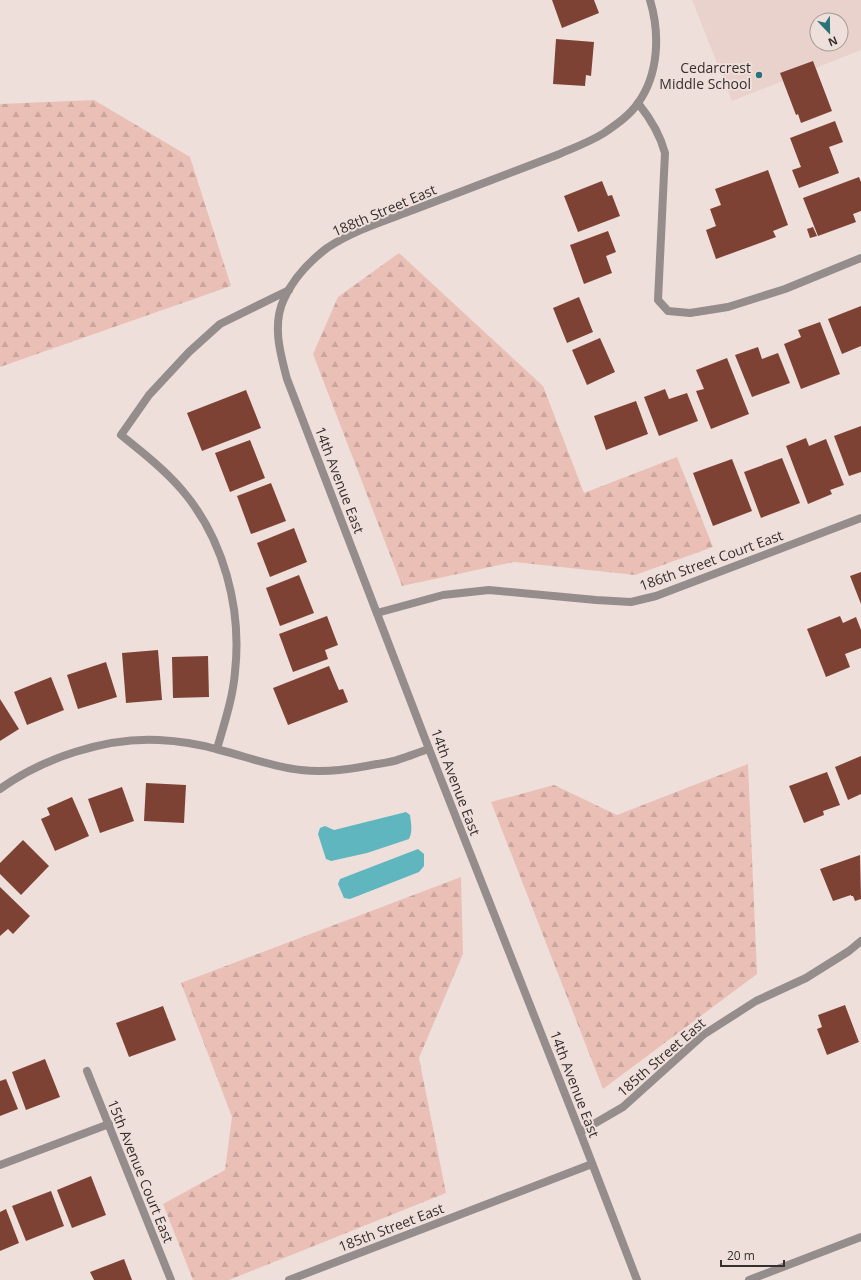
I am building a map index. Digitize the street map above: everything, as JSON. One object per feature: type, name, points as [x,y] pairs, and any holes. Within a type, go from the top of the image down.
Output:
[{"type":"street","name":"188th Street East","points":[[217,749],[225,722],[235,673],[236,658],[236,621],[226,571],[205,522],[183,491],[162,468],[121,435],[149,395],[190,352],[220,324],[289,290],[302,271],[312,260],[328,248],[344,238],[363,230],[586,142],[603,133],[629,114],[646,90],[656,54],[656,40],[650,0]]},
{"type":"street","points":[[638,103],[650,119],[662,142],[665,153],[658,300],[668,311],[690,313],[728,306],[785,289],[861,258]]},
{"type":"street","name":"14th Avenue East","points":[[289,290],[284,299],[279,320],[278,333],[279,350],[287,379],[376,613],[637,1280]]},
{"type":"street","name":"186th Street Court East","points":[[376,613],[443,596],[489,590],[631,602],[656,596],[861,518]]},
{"type":"street","points":[[0,789],[21,775],[46,762],[67,754],[108,744],[135,741],[179,741],[217,749],[263,763],[301,770],[323,771],[352,769],[399,760],[429,749]]},
{"type":"street","name":"185th Street East","points":[[580,1132],[623,1107],[703,1035],[756,1001],[806,978],[849,951],[861,941]]},
{"type":"street","name":"15th Avenue Court East","points":[[88,1071],[171,1280]]},
{"type":"street","points":[[0,1166],[109,1124]]},
{"type":"street","name":"185th Street East","points":[[289,1280],[592,1164]]},
{"type":"street","points":[[749,1280],[861,1237]]},
{"type":"shaded area","name":"Cedarcrest Middle School","points":[[692,0],[861,0],[861,50],[732,101]]},
{"type":"green space","points":[[94,100],[190,157],[231,286],[0,367],[0,104]]},
{"type":"green space","points":[[399,253],[543,386],[584,493],[677,457],[713,547],[635,575],[514,562],[402,586],[313,354],[338,297]]},
{"type":"green space","points":[[748,764],[757,974],[603,1089],[491,802],[554,785],[617,815]]},
{"type":"green space","points":[[461,877],[463,954],[419,1058],[446,1193],[229,1280],[193,1280],[163,1204],[225,1170],[232,1117],[181,983]]},
{"type":"water","points":[[406,812],[410,815],[411,824],[409,839],[367,853],[331,861],[326,859],[318,834],[320,828],[325,826],[334,830]]},
{"type":"water","points":[[418,849],[424,854],[424,866],[419,872],[350,899],[344,898],[338,884],[340,879]]},
{"type":"building","points":[[552,0],[594,0],[599,13],[562,28]]},
{"type":"building","points":[[556,39],[594,42],[591,76],[586,75],[585,86],[553,84]]},
{"type":"building","points":[[813,61],[832,111],[801,123],[798,114],[796,115],[780,73]]},
{"type":"building","points":[[835,121],[843,142],[829,147],[839,173],[799,188],[792,170],[801,167],[790,138]]},
{"type":"building","points":[[768,170],[788,225],[773,231],[776,237],[716,259],[706,230],[716,226],[710,209],[721,205],[715,189]]},
{"type":"building","points":[[859,177],[861,182],[861,211],[853,214],[856,222],[818,236],[803,198]]},
{"type":"building","points":[[602,181],[608,196],[612,195],[620,216],[578,232],[564,196]]},
{"type":"building","points":[[813,227],[817,236],[810,238],[807,229]]},
{"type":"building","points":[[608,231],[616,252],[606,256],[612,273],[584,284],[570,245]]},
{"type":"building","points":[[579,297],[593,332],[567,343],[553,308]]},
{"type":"building","points":[[861,306],[861,346],[842,354],[828,319]]},
{"type":"building","points":[[820,322],[840,374],[801,389],[784,344],[801,337],[798,330]]},
{"type":"building","points":[[600,338],[615,372],[587,385],[572,350]]},
{"type":"building","points":[[758,347],[762,359],[778,353],[790,383],[752,397],[735,355]]},
{"type":"building","points":[[727,358],[749,414],[711,429],[696,391],[704,389],[696,370]]},
{"type":"building","points":[[665,389],[669,399],[687,393],[698,421],[659,436],[644,397]]},
{"type":"building","points":[[246,390],[261,428],[202,451],[187,413]]},
{"type":"building","points":[[636,401],[648,434],[606,450],[594,416]]},
{"type":"building","points":[[861,426],[861,472],[849,476],[834,436]]},
{"type":"building","points":[[806,438],[809,446],[826,439],[844,485],[830,490],[832,494],[808,504],[786,446]]},
{"type":"building","points":[[250,440],[265,478],[230,492],[215,453]]},
{"type":"building","points":[[782,458],[800,503],[761,518],[744,472]]},
{"type":"building","points":[[732,459],[752,511],[713,526],[693,473]]},
{"type":"building","points":[[271,483],[286,521],[251,534],[237,496]]},
{"type":"building","points":[[294,528],[307,562],[270,577],[257,543]]},
{"type":"building","points":[[861,572],[861,604],[850,576]]},
{"type":"building","points":[[299,575],[314,613],[280,626],[266,588]]},
{"type":"building","points":[[327,616],[338,645],[325,650],[328,659],[293,672],[279,634]]},
{"type":"building","points":[[840,616],[843,623],[856,617],[861,630],[861,648],[845,654],[850,667],[826,677],[807,629]]},
{"type":"building","points":[[158,650],[162,700],[126,703],[122,653]]},
{"type":"building","points":[[208,656],[209,697],[173,698],[172,657]]},
{"type":"building","points":[[106,662],[117,697],[78,709],[67,675]]},
{"type":"building","points":[[329,666],[339,690],[343,689],[348,702],[288,725],[273,688]]},
{"type":"building","points":[[51,677],[64,710],[27,725],[14,692]]},
{"type":"building","points":[[0,699],[19,729],[0,741]]},
{"type":"building","points":[[861,756],[861,794],[848,800],[835,767]]},
{"type":"building","points":[[827,772],[840,805],[823,811],[824,815],[804,823],[789,786]]},
{"type":"building","points":[[146,783],[186,785],[184,823],[144,821]]},
{"type":"building","points":[[122,787],[134,821],[100,833],[88,799]]},
{"type":"building","points":[[72,797],[89,836],[55,851],[41,819],[50,815],[47,808]]},
{"type":"building","points":[[23,840],[49,866],[21,895],[0,874],[0,863]]},
{"type":"building","points":[[860,855],[861,899],[855,901],[851,895],[833,901],[820,869]]},
{"type":"building","points":[[0,887],[30,916],[13,934],[8,929],[0,936]]},
{"type":"building","points":[[845,1005],[859,1042],[827,1055],[817,1029],[822,1027],[818,1015]]},
{"type":"building","points":[[163,1006],[176,1040],[129,1057],[116,1023]]},
{"type":"building","points":[[45,1059],[60,1097],[26,1110],[12,1072]]},
{"type":"building","points":[[6,1079],[18,1109],[0,1116],[0,1081]]},
{"type":"building","points":[[91,1176],[106,1215],[72,1228],[57,1190]]},
{"type":"building","points":[[51,1191],[64,1226],[26,1241],[12,1206]]},
{"type":"building","points":[[6,1209],[19,1243],[0,1251],[0,1212]]},
{"type":"building","points":[[124,1259],[132,1280],[94,1280],[90,1272]]},
{"type":"place","name":"Cedarcrest Middle School","points":[[759,75]]}]
